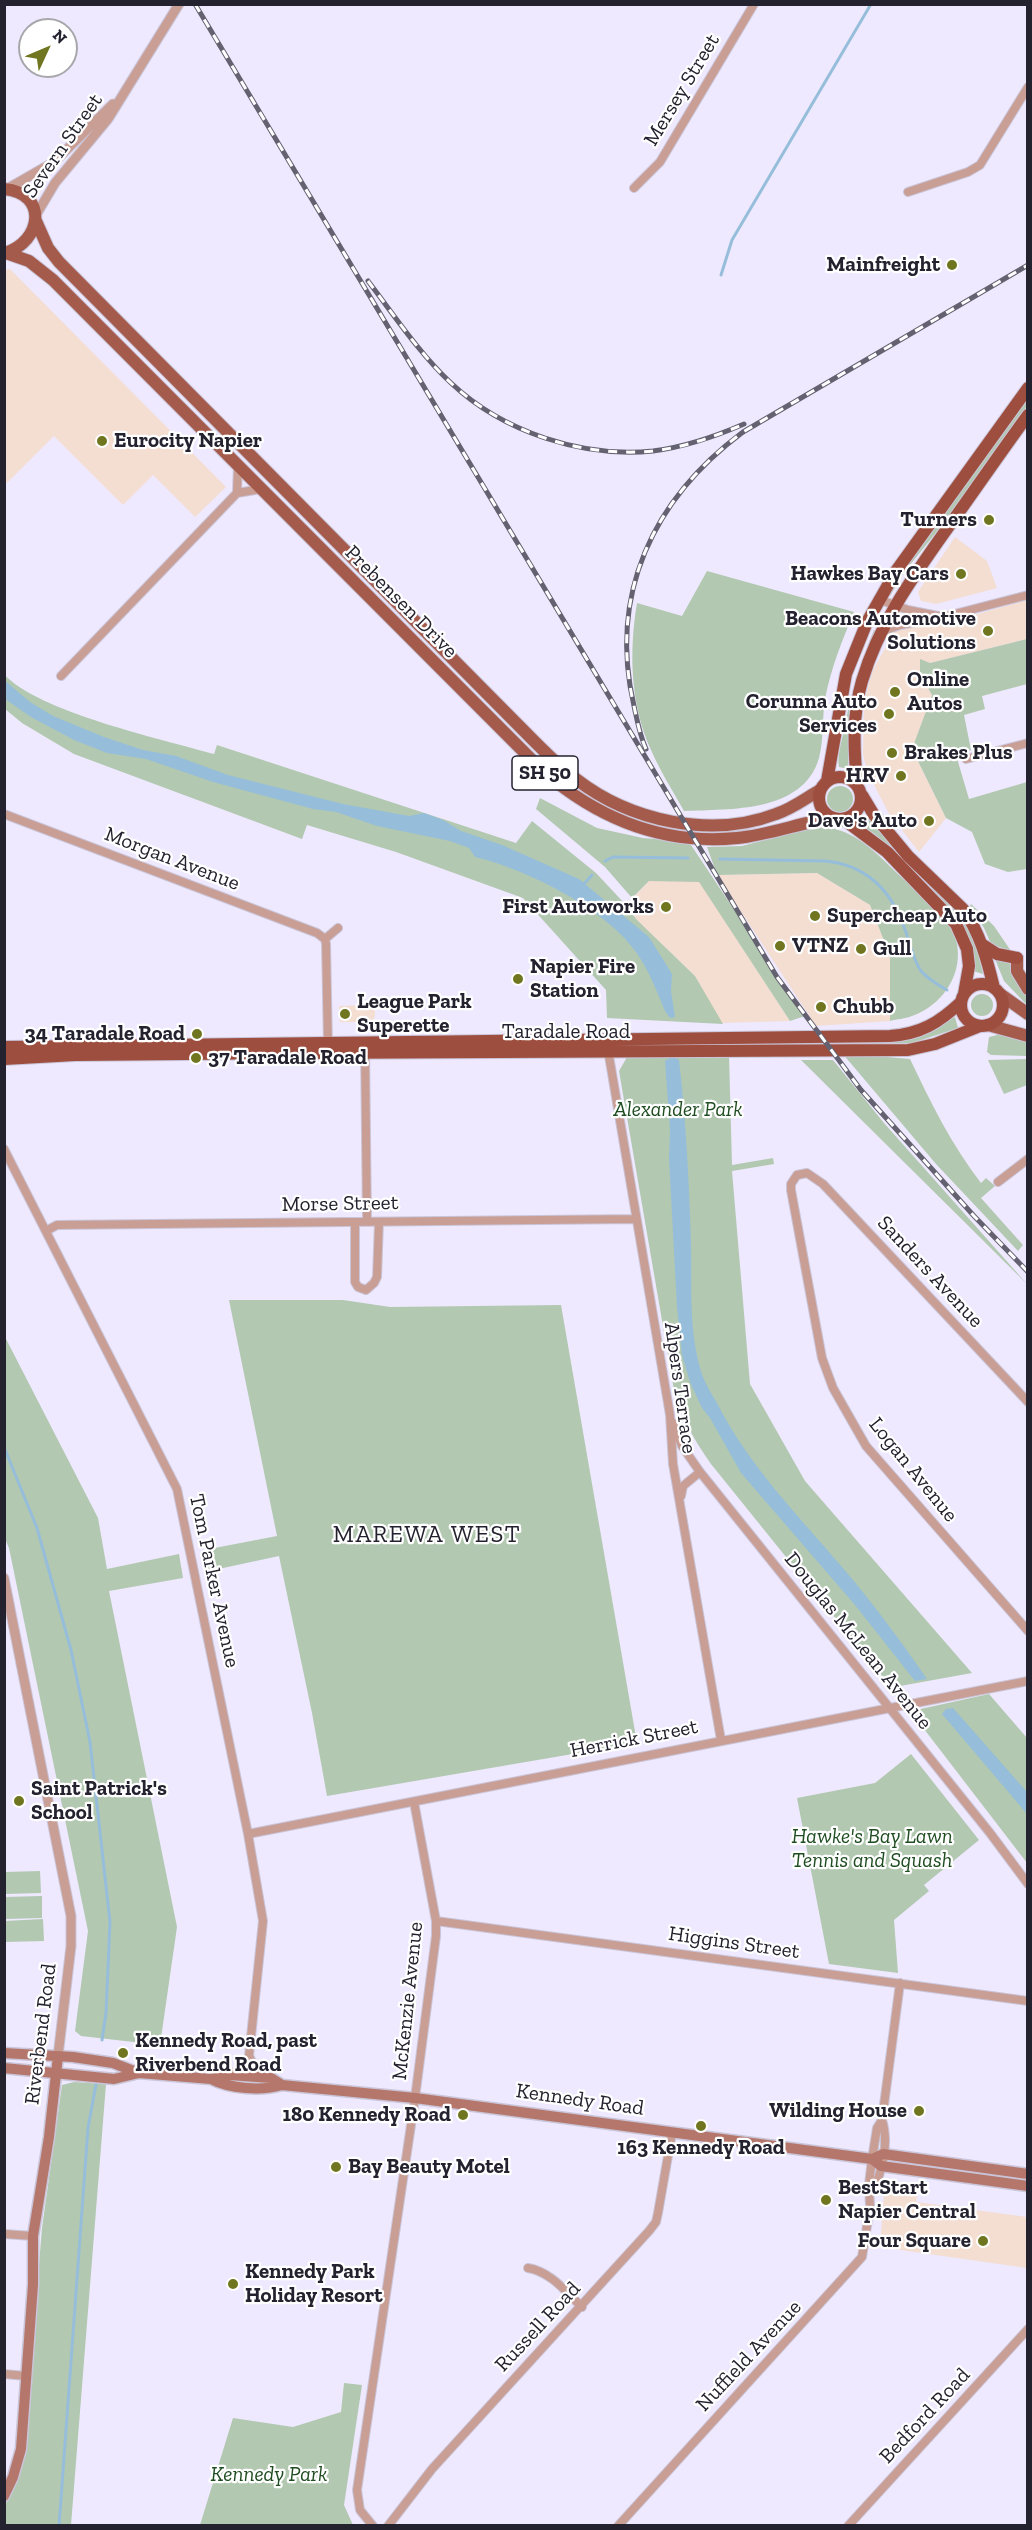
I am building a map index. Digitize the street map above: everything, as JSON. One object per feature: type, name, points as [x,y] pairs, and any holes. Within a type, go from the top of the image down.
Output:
[{"type":"highway","points":[[824,785],[840,776],[847,778],[860,790],[902,849],[963,909],[972,921],[983,945],[1003,1010],[998,1019],[984,1026],[966,1018],[962,998],[969,966],[967,949],[956,924],[887,852],[821,809],[819,796],[824,785],[846,674],[855,648],[878,599],[1028,388]]},
{"type":"highway","points":[[837,819],[855,814],[859,808],[860,790],[854,739],[857,702],[867,667],[882,632],[895,605],[923,562],[1028,415]]},
{"type":"highway","points":[[983,945],[997,954],[1022,957]]},
{"type":"highway","points":[[962,998],[969,989],[981,984],[997,991]]},
{"type":"highway","name":"Taradale Road","points":[[608,1045],[904,1035],[934,1025],[962,998]]},
{"type":"highway","name":"Taradale Road","points":[[4,1047],[608,1045],[908,1050],[935,1044],[984,1026]]},
{"type":"highway","name":"Taradale Road","points":[[4,1059],[328,1047]]},
{"type":"main road","name":"SH 50","points":[[5,253],[18,247],[27,238],[36,218],[29,200],[21,194],[6,189]]},
{"type":"main road","name":"Prebensen Drive","points":[[36,218],[48,248],[59,262],[527,734],[576,779],[597,793],[637,812],[662,820],[709,825],[738,823],[777,814],[824,785]]},
{"type":"main road","name":"Prebensen Drive","points":[[5,253],[29,261],[52,280],[544,772],[591,807],[628,825],[693,839],[739,838],[837,819]]},
{"type":"main road","points":[[1022,957],[1017,971],[1028,989]]},
{"type":"main road","points":[[997,991],[1028,1014]]},
{"type":"main road","points":[[984,1026],[1028,1036]]},
{"type":"main road","name":"Kennedy Road","points":[[4,2053],[58,2056],[113,2063],[139,2073],[212,2079],[229,2075],[271,2078],[282,2085]]},
{"type":"main road","name":"Riverbend Road","points":[[4,2496],[18,2464],[21,2449],[33,2285],[33,2236],[50,2137],[58,2056]]},
{"type":"main road","name":"Kennedy Road","points":[[4,2068],[114,2079],[139,2073]]},
{"type":"main road","name":"Kennedy Road","points":[[212,2079],[231,2085],[270,2088],[282,2085],[415,2098],[877,2162],[1028,2186]]},
{"type":"main road","points":[[877,2162],[883,2154],[1028,2174]]},
{"type":"street","name":"Severn Street","points":[[36,218],[55,183],[108,119],[179,4]]},
{"type":"street","name":"Mersey Street","points":[[634,188],[660,162],[754,4]]},
{"type":"street","points":[[908,192],[968,172],[980,165],[1028,87]]},
{"type":"street","name":"Severn Street","points":[[6,189],[54,162],[119,98]]},
{"type":"street","points":[[237,493],[238,465]]},
{"type":"street","points":[[61,676],[237,493],[261,489]]},
{"type":"street","points":[[882,632],[900,625],[925,622],[1028,595]]},
{"type":"street","points":[[878,599],[922,614],[943,616]]},
{"type":"street","points":[[966,759],[1028,742]]},
{"type":"street","name":"Morgan Avenue","points":[[4,814],[307,929],[326,939]]},
{"type":"street","points":[[328,1047],[326,939],[338,928]]},
{"type":"street","name":"Alpers Terrace","points":[[608,1045],[670,1415],[673,1464],[681,1498],[721,1740]]},
{"type":"street","points":[[365,1047],[367,1222]]},
{"type":"street","name":"Tom Parker Avenue","points":[[4,1149],[177,1489],[248,1834],[263,1922],[249,2056]]},
{"type":"street","points":[[998,1182],[1028,1159]]},
{"type":"street","name":"Sanders Avenue","points":[[802,1173],[811,1174],[824,1184],[1028,1402]]},
{"type":"street","name":"Logan Avenue","points":[[802,1173],[793,1181],[791,1190],[822,1358],[833,1388],[866,1446],[1028,1631]]},
{"type":"street","name":"Morse Street","points":[[46,1231],[57,1225],[636,1219]]},
{"type":"street","points":[[355,1222],[355,1282],[358,1287],[366,1290],[377,1277],[379,1222]]},
{"type":"street","name":"Douglas McLean Avenue","points":[[670,1415],[682,1446],[700,1472],[990,1833],[1028,1884]]},
{"type":"street","points":[[681,1498],[683,1486],[700,1472]]},
{"type":"street","name":"Riverbend Road","points":[[4,1578],[7,1607],[71,1917],[71,1946],[58,2056]]},
{"type":"street","name":"Herrick Street","points":[[248,1834],[1028,1681]]},
{"type":"street","name":"McKenzie Avenue","points":[[373,2526],[360,2510],[357,2490],[415,2098],[436,1921],[414,1802]]},
{"type":"street","name":"Higgins Street","points":[[436,1921],[1028,2001]]},
{"type":"street","points":[[883,2154],[885,2130],[882,2120],[900,1983]]},
{"type":"street","points":[[229,2075],[240,2070],[249,2056]]},
{"type":"street","points":[[249,2056],[260,2078]]},
{"type":"street","name":"Nuffield Avenue","points":[[618,2526],[860,2261],[871,2193],[876,2184],[877,2128],[882,2120]]},
{"type":"street","name":"Russell Road","points":[[388,2526],[432,2469],[582,2307],[656,2222],[672,2133]]},
{"type":"street","points":[[4,2234],[33,2236]]},
{"type":"street","points":[[528,2268],[540,2270],[549,2276],[582,2307]]},
{"type":"street","name":"Bedford Road","points":[[848,2526],[1028,2329]]},
{"type":"street","points":[[4,2374],[26,2376]]},
{"type":"shaded area","points":[[10,269],[226,487],[195,517],[153,475],[123,505],[54,436],[7,483],[5,480],[4,270]]},
{"type":"shaded area","name":"Hawkes Bay Cars","points":[[955,537],[987,561],[997,588],[936,604],[921,601],[918,592]]},
{"type":"shaded area","points":[[1027,600],[1027,639],[930,663],[921,660],[920,674],[932,695],[912,749],[946,818],[919,852],[888,812],[867,771],[863,754],[864,702],[873,670],[899,623],[932,627]]},
{"type":"shaded area","points":[[817,873],[870,905],[890,956],[890,1021],[816,1026],[717,875]]},
{"type":"shaded area","points":[[649,881],[699,881],[790,1021],[721,1023],[695,976],[636,919],[626,905]]},
{"type":"shaded area","points":[[375,1000],[375,1016],[372,1022],[340,1022],[339,1006],[371,1005]]},
{"type":"shaded area","points":[[888,2179],[917,2189],[919,2191],[916,2202],[1027,2217],[1027,2268],[880,2247],[885,2181]]},
{"type":"green space","points":[[1027,396],[1027,406],[955,509],[905,571],[890,596],[888,594],[903,570]]},
{"type":"green space","points":[[707,571],[854,612],[830,676],[825,699],[821,751],[810,776],[798,789],[763,804],[722,810],[684,811],[655,758],[639,714],[633,677],[634,621],[637,603],[682,616]]},
{"type":"green space","points":[[874,630],[876,631],[859,671]]},
{"type":"green space","points":[[1027,639],[1027,684],[982,696],[985,709],[964,715],[971,750],[956,755],[969,799],[1027,782],[1027,869],[1008,872],[985,864],[972,832],[946,818],[912,749],[932,695],[920,674],[920,659],[930,663]]},
{"type":"green space","points":[[4,674],[20,687],[43,700],[102,723],[214,754],[217,745],[516,843],[532,821],[596,873],[636,919],[695,976],[723,1024],[607,1018],[606,990],[523,898],[396,852],[307,825],[302,839],[74,754],[22,723],[5,709]]},
{"type":"green space","points":[[854,690],[849,725],[848,769],[839,767],[838,759]]},
{"type":"green space","points":[[840,786],[849,790],[853,799],[849,808],[840,812],[831,808],[827,799],[831,790]]},
{"type":"green space","points":[[540,798],[597,828],[643,838],[689,842],[805,1016],[790,1021],[699,882],[649,881],[632,898],[605,867],[536,809]]},
{"type":"green space","points":[[866,817],[896,852],[951,905],[961,918],[978,952],[983,974],[973,971],[971,944],[960,919],[876,835],[859,823]]},
{"type":"green space","points":[[827,827],[849,834],[867,845],[931,903],[948,923],[958,950],[957,964],[946,990],[925,1010],[909,1017],[890,1021],[890,956],[870,905],[817,873],[717,875],[707,847],[742,846],[800,831]]},
{"type":"green space","points":[[971,904],[994,926],[1011,951],[991,944]]},
{"type":"green space","points":[[995,959],[1011,964],[1027,995],[1027,1005],[1004,981]]},
{"type":"green space","points":[[982,994],[990,997],[993,1005],[990,1013],[982,1016],[974,1013],[971,1005],[974,997]]},
{"type":"green space","points":[[955,1017],[958,1028],[912,1043],[830,1045],[830,1042],[893,1041]]},
{"type":"green space","points":[[1001,1034],[1027,1042],[1027,1056],[991,1055],[987,1052],[989,1037]]},
{"type":"green space","points":[[842,1053],[910,1059],[960,1153],[981,1183],[986,1178],[995,1186],[981,1198],[1023,1245],[1018,1251],[936,1164]]},
{"type":"green space","name":"Alexander Park","points":[[729,1055],[732,1165],[773,1158],[774,1164],[732,1171],[750,1384],[805,1481],[972,1673],[900,1686],[886,1681],[711,1464],[681,1410],[674,1390],[619,1071],[627,1057]]},
{"type":"green space","points":[[1027,1059],[1027,1085],[1004,1094],[988,1060]]},
{"type":"green space","points":[[801,1060],[833,1060],[884,1123],[1027,1284]]},
{"type":"green space","points":[[229,1300],[343,1300],[390,1307],[561,1305],[637,1743],[327,1796],[279,1556],[209,1571],[204,1550],[277,1536]]},
{"type":"green space","points":[[4,1335],[98,1518],[107,1569],[179,1554],[183,1578],[109,1591],[177,1927],[160,2045],[81,2036],[75,2031],[88,1931],[9,1548],[5,1539]]},
{"type":"green space","points":[[989,1694],[1027,1738],[1027,1863],[914,1716],[916,1710]]},
{"type":"green space","name":"Hawke's Bay Lawn Tennis and Squash","points":[[911,1754],[979,1840],[924,1885],[929,1891],[894,1920],[898,1973],[829,1964],[797,1798],[875,1783]]},
{"type":"green space","points":[[40,1871],[41,1893],[5,1894],[5,1872]]},
{"type":"green space","points":[[42,1896],[42,1918],[5,1919],[5,1897]]},
{"type":"green space","points":[[43,1919],[44,1941],[5,1942],[5,1921]]},
{"type":"green space","points":[[74,2082],[106,2084],[71,2525],[5,2526],[5,2506],[23,2460],[42,2228],[62,2085]]},
{"type":"green space","name":"Kennedy Park","points":[[344,2383],[362,2385],[344,2505],[353,2525],[200,2525],[233,2418],[293,2427],[341,2412]]},
{"type":"water","points":[[4,680],[30,702],[53,716],[104,737],[143,750],[176,756],[228,775],[343,804],[409,816],[424,813],[443,820],[461,831],[502,845],[579,879],[649,937],[672,974],[671,991],[675,1017],[670,1018],[665,1011],[645,966],[623,936],[585,906],[540,881],[475,857],[469,848],[450,841],[377,826],[336,812],[313,809],[213,782],[146,759],[107,753],[74,740],[31,717],[5,699]]},
{"type":"water","points":[[673,1056],[679,1060],[689,1196],[693,1327],[703,1377],[731,1428],[759,1470],[865,1594],[927,1679],[915,1681],[855,1605],[741,1473],[702,1408],[690,1382],[682,1355],[677,1307],[669,1159],[670,1130],[665,1061]]},
{"type":"water","points":[[953,1708],[1027,1792],[1027,1814],[942,1714],[946,1709]]},
{"type":"waterway","points":[[721,275],[732,240],[871,4]]},
{"type":"waterway","points":[[605,861],[613,857],[688,858]]},
{"type":"waterway","points":[[720,859],[824,861],[839,863],[864,873],[884,891],[899,914],[915,961],[921,971],[947,990]]},
{"type":"waterway","points":[[583,885],[592,875]]},
{"type":"waterway","points":[[4,1447],[37,1528],[71,1650],[90,1742],[110,1922],[106,2013],[102,2040]]},
{"type":"waterway","points":[[59,2526],[88,2128],[96,2084]]},
{"type":"railway","points":[[195,4],[777,977],[861,1090],[974,1216],[1028,1272]]},
{"type":"railway","points":[[646,749],[634,706],[628,665],[627,625],[633,588],[645,552],[662,519],[684,487],[711,458],[743,432],[1028,265]]},
{"type":"railway","points":[[368,281],[418,347],[451,383],[495,415],[545,438],[599,450],[653,451],[699,441],[744,424]]},
{"type":"place","name":"Mainfreight","points":[[952,265]]},
{"type":"place","name":"Eurocity Napier","points":[[102,441]]},
{"type":"place","name":"Turners","points":[[989,520]]},
{"type":"place","name":"Hawkes Bay Cars","points":[[961,574]]},
{"type":"place","name":"Beacons Automotive Solutions","points":[[988,631]]},
{"type":"place","name":"Online Autos","points":[[895,692]]},
{"type":"place","name":"Corunna Auto Services","points":[[889,714]]},
{"type":"place","name":"Brakes Plus","points":[[892,753]]},
{"type":"place","name":"HRV","points":[[901,776]]},
{"type":"place","name":"Dave's Auto","points":[[929,821]]},
{"type":"place","name":"First Autoworks","points":[[666,907]]},
{"type":"place","name":"Supercheap Auto","points":[[815,916]]},
{"type":"place","name":"VTNZ","points":[[780,946]]},
{"type":"place","name":"Gull","points":[[861,949]]},
{"type":"place","name":"Napier Fire Station","points":[[518,979]]},
{"type":"place","name":"Chubb","points":[[821,1007]]},
{"type":"place","name":"League Park Superette","points":[[345,1014]]},
{"type":"place","name":"34 Taradale Road","points":[[197,1034]]},
{"type":"place","name":"37 Taradale Road","points":[[196,1058]]},
{"type":"place","name":"Saint Patrick's School","points":[[19,1801]]},
{"type":"place","name":"Kennedy Road, past Riverbend Road","points":[[123,2053]]},
{"type":"place","name":"Wilding House","points":[[919,2111]]},
{"type":"place","name":"180 Kennedy Road","points":[[463,2115]]},
{"type":"place","name":"163 Kennedy Road","points":[[701,2126]]},
{"type":"place","name":"Bay Beauty Motel","points":[[336,2167]]},
{"type":"place","name":"BestStart Napier Central","points":[[826,2200]]},
{"type":"place","name":"Four Square","points":[[983,2241]]},
{"type":"place","name":"Kennedy Park Holiday Resort","points":[[233,2284]]},
{"type":"district","name":"MAREWA WEST","points":[[427,1535]]}]
